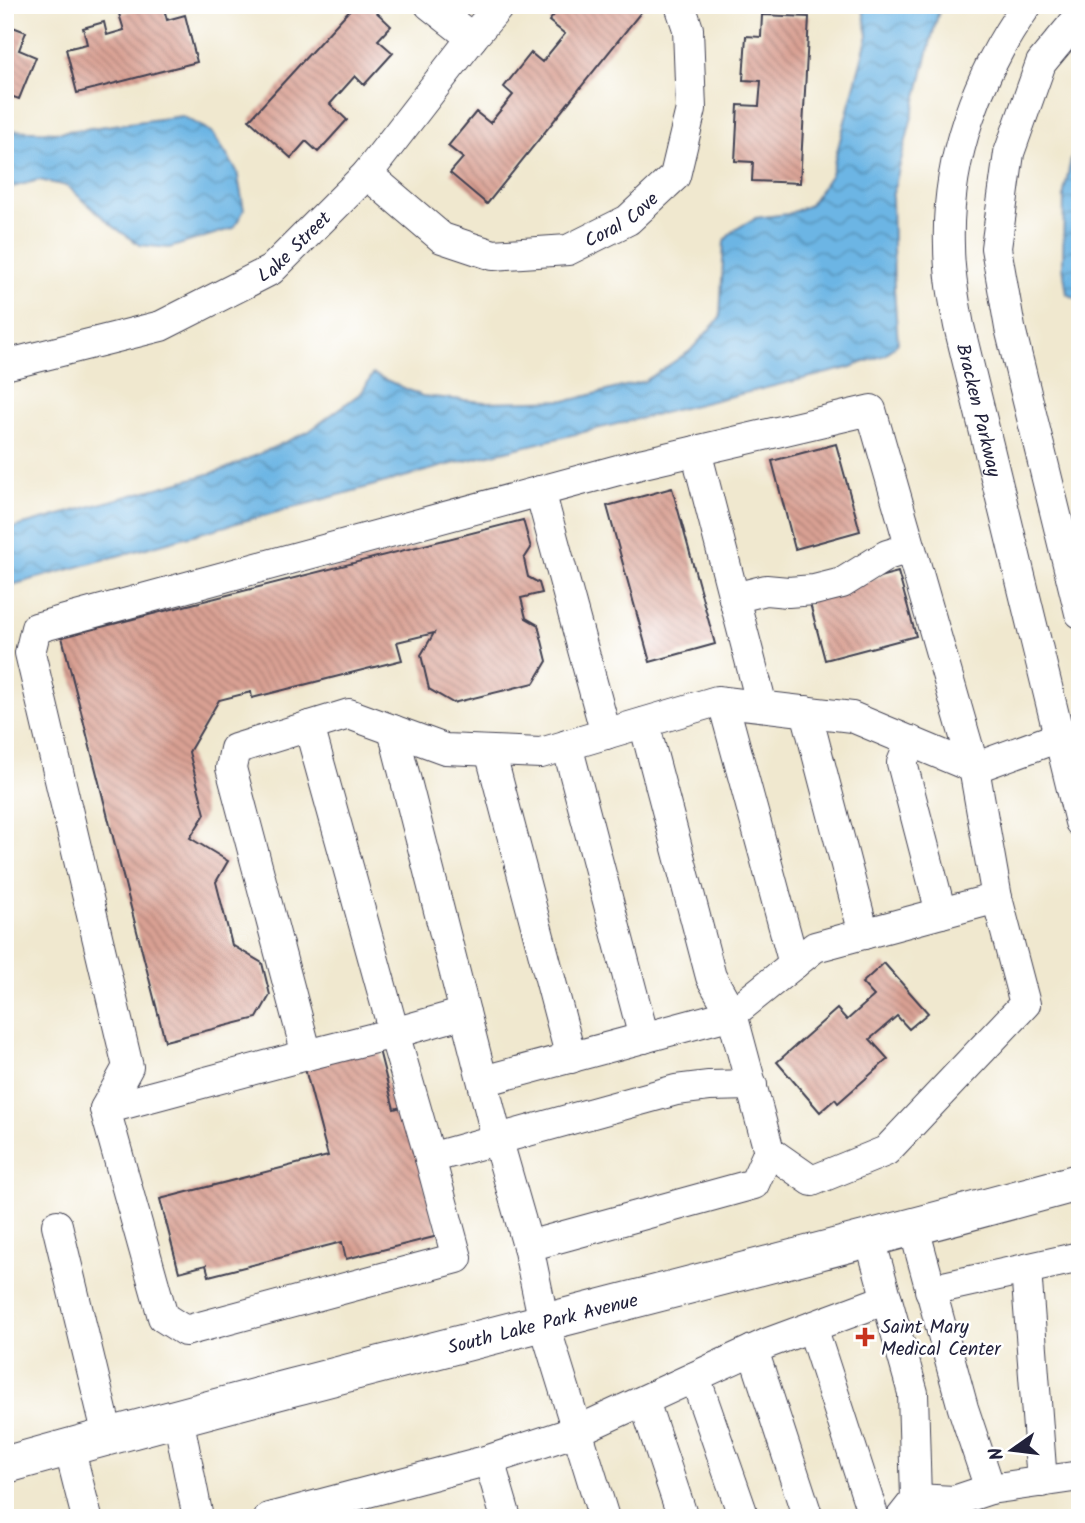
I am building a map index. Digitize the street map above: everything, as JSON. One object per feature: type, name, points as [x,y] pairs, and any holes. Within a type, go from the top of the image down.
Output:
[{"type":"main road","name":"South Lake Park Avenue","points":[[5,1465],[178,1416],[914,1228],[1080,1182]]},
{"type":"street","points":[[430,5],[471,38]]},
{"type":"street","name":"Lake Street","points":[[5,365],[161,326],[271,270],[368,174],[471,38],[500,5]]},
{"type":"street","name":"Coral Cove","points":[[368,174],[442,238],[493,255],[568,250],[628,220],[676,176],[691,109],[688,29],[680,5]]},
{"type":"street","name":"Bracken Parkway","points":[[1027,5],[989,68],[970,114],[955,168],[948,244],[951,284],[959,326],[1070,735],[1080,822]]},
{"type":"street","points":[[1080,16],[1041,63],[1009,153],[996,248],[1010,328],[1080,613]]},
{"type":"street","points":[[310,726],[457,1258],[185,1331],[163,1317],[106,1109],[128,1067],[30,653],[36,628],[540,491],[871,410],[974,768],[997,898],[1025,1004],[886,1151],[812,1181],[769,1151]]},
{"type":"street","points":[[696,451],[762,706]]},
{"type":"street","points":[[540,491],[606,734]]},
{"type":"street","points":[[734,598],[766,590],[814,590],[842,583],[887,555],[911,548]]},
{"type":"street","points":[[307,1055],[231,768],[235,749],[349,714],[445,749],[541,753],[717,701],[852,717],[974,768],[1070,735]]},
{"type":"street","points":[[723,702],[793,964]]},
{"type":"street","points":[[806,712],[864,934]]},
{"type":"street","points":[[528,1246],[754,1184],[769,1151],[732,1014],[711,977],[644,723]]},
{"type":"street","points":[[393,730],[497,1138],[528,1246],[544,1322],[604,1518]]},
{"type":"street","points":[[911,741],[902,763],[942,913]]},
{"type":"street","points":[[567,745],[644,1038]]},
{"type":"street","points":[[490,751],[571,1058]]},
{"type":"street","points":[[483,1081],[732,1014],[815,947],[997,898]]},
{"type":"street","points":[[106,1109],[465,1013]]},
{"type":"street","points":[[430,1157],[676,1090],[752,1085]]},
{"type":"street","points":[[57,1225],[108,1436]]},
{"type":"street","points":[[914,1228],[963,1408],[990,1489]]},
{"type":"street","points":[[870,1239],[913,1393],[909,1508],[954,1501],[990,1489],[1080,1476]]},
{"type":"street","points":[[930,1290],[1080,1257]]},
{"type":"street","points":[[1026,1269],[1042,1482]]},
{"type":"street","points":[[269,1518],[489,1460],[577,1431],[753,1350],[887,1299]]},
{"type":"street","points":[[812,1327],[874,1518]]},
{"type":"street","points":[[753,1350],[808,1518]]},
{"type":"street","points":[[695,1377],[744,1518]]},
{"type":"street","points":[[644,1401],[683,1518]]},
{"type":"street","points":[[178,1416],[198,1518]]},
{"type":"street","points":[[69,1447],[87,1518]]},
{"type":"street","points":[[489,1460],[506,1518]]},
{"type":"water","points":[[862,5],[940,7],[892,197],[898,343],[885,355],[848,368],[444,466],[5,587],[5,530],[223,470],[308,432],[362,392],[373,374],[422,396],[485,402],[571,400],[645,381],[690,351],[720,318],[724,241],[733,231],[755,218],[788,214],[810,205],[831,174],[868,35]]},
{"type":"water","points":[[182,116],[212,132],[237,171],[244,210],[234,228],[169,248],[140,245],[114,227],[67,186],[39,180],[5,189],[5,130],[60,132]]},
{"type":"water","points":[[1080,127],[1080,300],[1067,294],[1063,266],[1064,192]]},
{"type":"building","points":[[151,5],[163,5],[167,20],[185,15],[197,62],[77,93],[66,49],[87,44],[83,28],[104,22],[107,35],[124,30],[119,14]]},
{"type":"building","points":[[354,5],[369,5],[391,26],[378,40],[393,53],[364,85],[355,76],[330,104],[347,120],[318,152],[306,141],[291,158],[249,120]]},
{"type":"building","points":[[562,5],[634,5],[642,11],[487,204],[450,173],[463,158],[448,146],[476,112],[490,123],[513,95],[504,87],[531,53],[542,62],[565,34],[549,21]]},
{"type":"building","points":[[762,15],[809,17],[800,183],[752,181],[753,162],[735,161],[738,105],[759,106],[761,81],[743,80],[746,36],[761,37]]},
{"type":"building","points":[[5,24],[26,32],[19,50],[36,57],[19,99],[5,94]]},
{"type":"building","points":[[836,444],[860,531],[795,549],[772,461]]},
{"type":"building","points":[[672,488],[715,644],[650,662],[607,506]]},
{"type":"building","points":[[523,520],[531,548],[524,559],[528,577],[539,583],[542,593],[521,598],[526,618],[538,625],[547,661],[534,683],[453,703],[429,689],[421,655],[434,633],[397,642],[402,660],[252,698],[251,692],[219,700],[189,752],[205,814],[190,838],[228,861],[216,882],[232,945],[262,963],[270,995],[257,1018],[165,1041],[62,637]]},
{"type":"building","points":[[898,572],[916,636],[825,660],[808,596]]},
{"type":"building","points":[[884,963],[928,1013],[909,1029],[897,1016],[870,1039],[888,1059],[838,1103],[835,1099],[820,1112],[777,1062],[837,1009],[847,1020],[874,996],[862,983]]},
{"type":"building","points":[[378,1046],[394,1109],[405,1106],[438,1236],[346,1259],[342,1242],[209,1276],[206,1265],[179,1272],[160,1199],[328,1156],[304,1065]]},
{"type":"place","name":"Saint Mary Medical Center","points":[[865,1337]]}]
